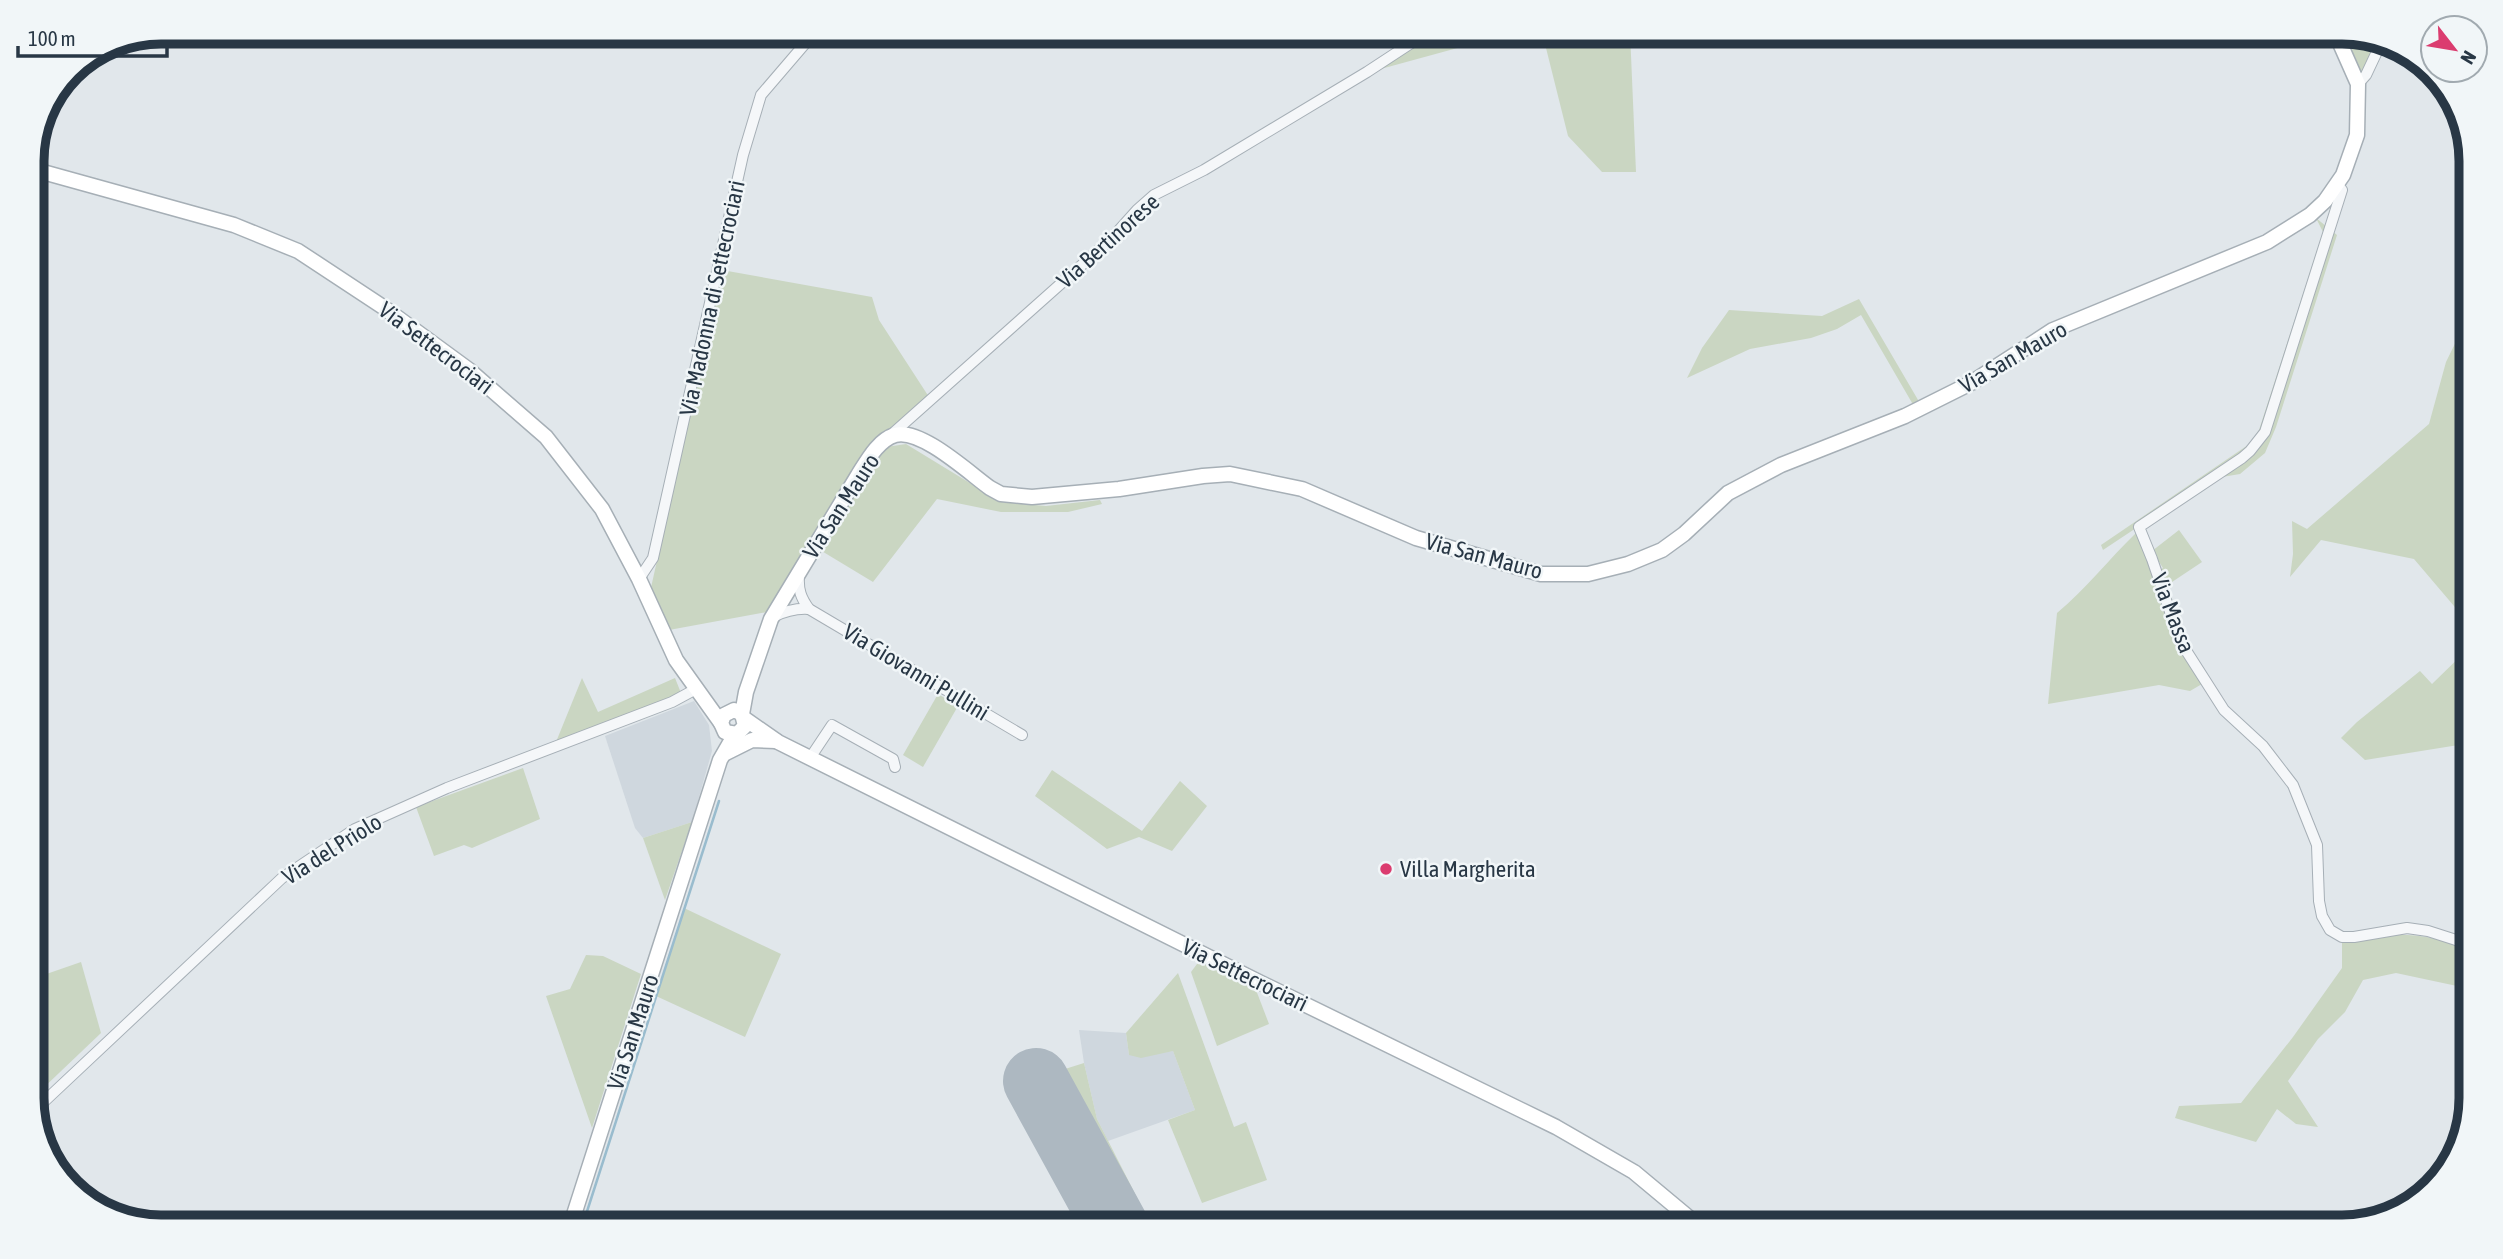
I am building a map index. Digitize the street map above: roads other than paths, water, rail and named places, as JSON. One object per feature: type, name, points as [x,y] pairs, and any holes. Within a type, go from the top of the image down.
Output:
[{"type":"main road","name":"Via San Mauro","points":[[574,1215],[733,722],[771,619],[858,475],[885,440],[895,435],[919,438],[990,488],[1014,497],[1119,489],[1230,474],[1302,489],[1416,538],[1541,574],[1588,574],[1628,564],[1662,550],[1728,494],[1781,465],[1905,416],[1971,383],[2053,330],[2267,242],[2310,215],[2325,201],[2343,175],[2357,135],[2358,84],[2340,44]]},
{"type":"main road","name":"Via Settecrociari","points":[[44,172],[234,225],[298,251],[383,307],[469,370],[547,437],[602,509],[639,579],[676,660],[699,693],[733,722],[1556,1127],[1634,1172],[1686,1215]]},
{"type":"main road","points":[[722,756],[752,740],[778,742]]},
{"type":"street","name":"Via Madonna di Settecrociari","points":[[639,579],[653,558],[743,155],[761,94],[805,44]]},
{"type":"street","name":"Via Bertinorese","points":[[885,440],[1111,239],[1154,195],[1204,170],[1410,44]]},
{"type":"street","points":[[2358,84],[2366,75],[2378,49]]},
{"type":"street","name":"Via Massa","points":[[2337,184],[2342,190],[2264,432],[2242,458],[2139,527],[2180,641],[2224,710],[2263,746],[2293,785],[2317,845],[2319,901],[2322,916],[2330,930],[2342,937],[2354,937],[2407,928],[2428,931],[2459,942]]},
{"type":"street","points":[[771,619],[785,611],[803,606],[798,586],[800,569]]},
{"type":"street","name":"Via Giovanni Pullini","points":[[785,595],[1022,735]]},
{"type":"street","name":"Via del Priolo","points":[[44,1102],[282,878],[355,829],[447,788],[699,693]]},
{"type":"street","points":[[810,758],[832,725],[892,759],[895,767]]},
{"type":"waterway","points":[[586,1215],[719,801]]},
{"type":"place","name":"Villa Margherita","points":[[1386,869]]}]
